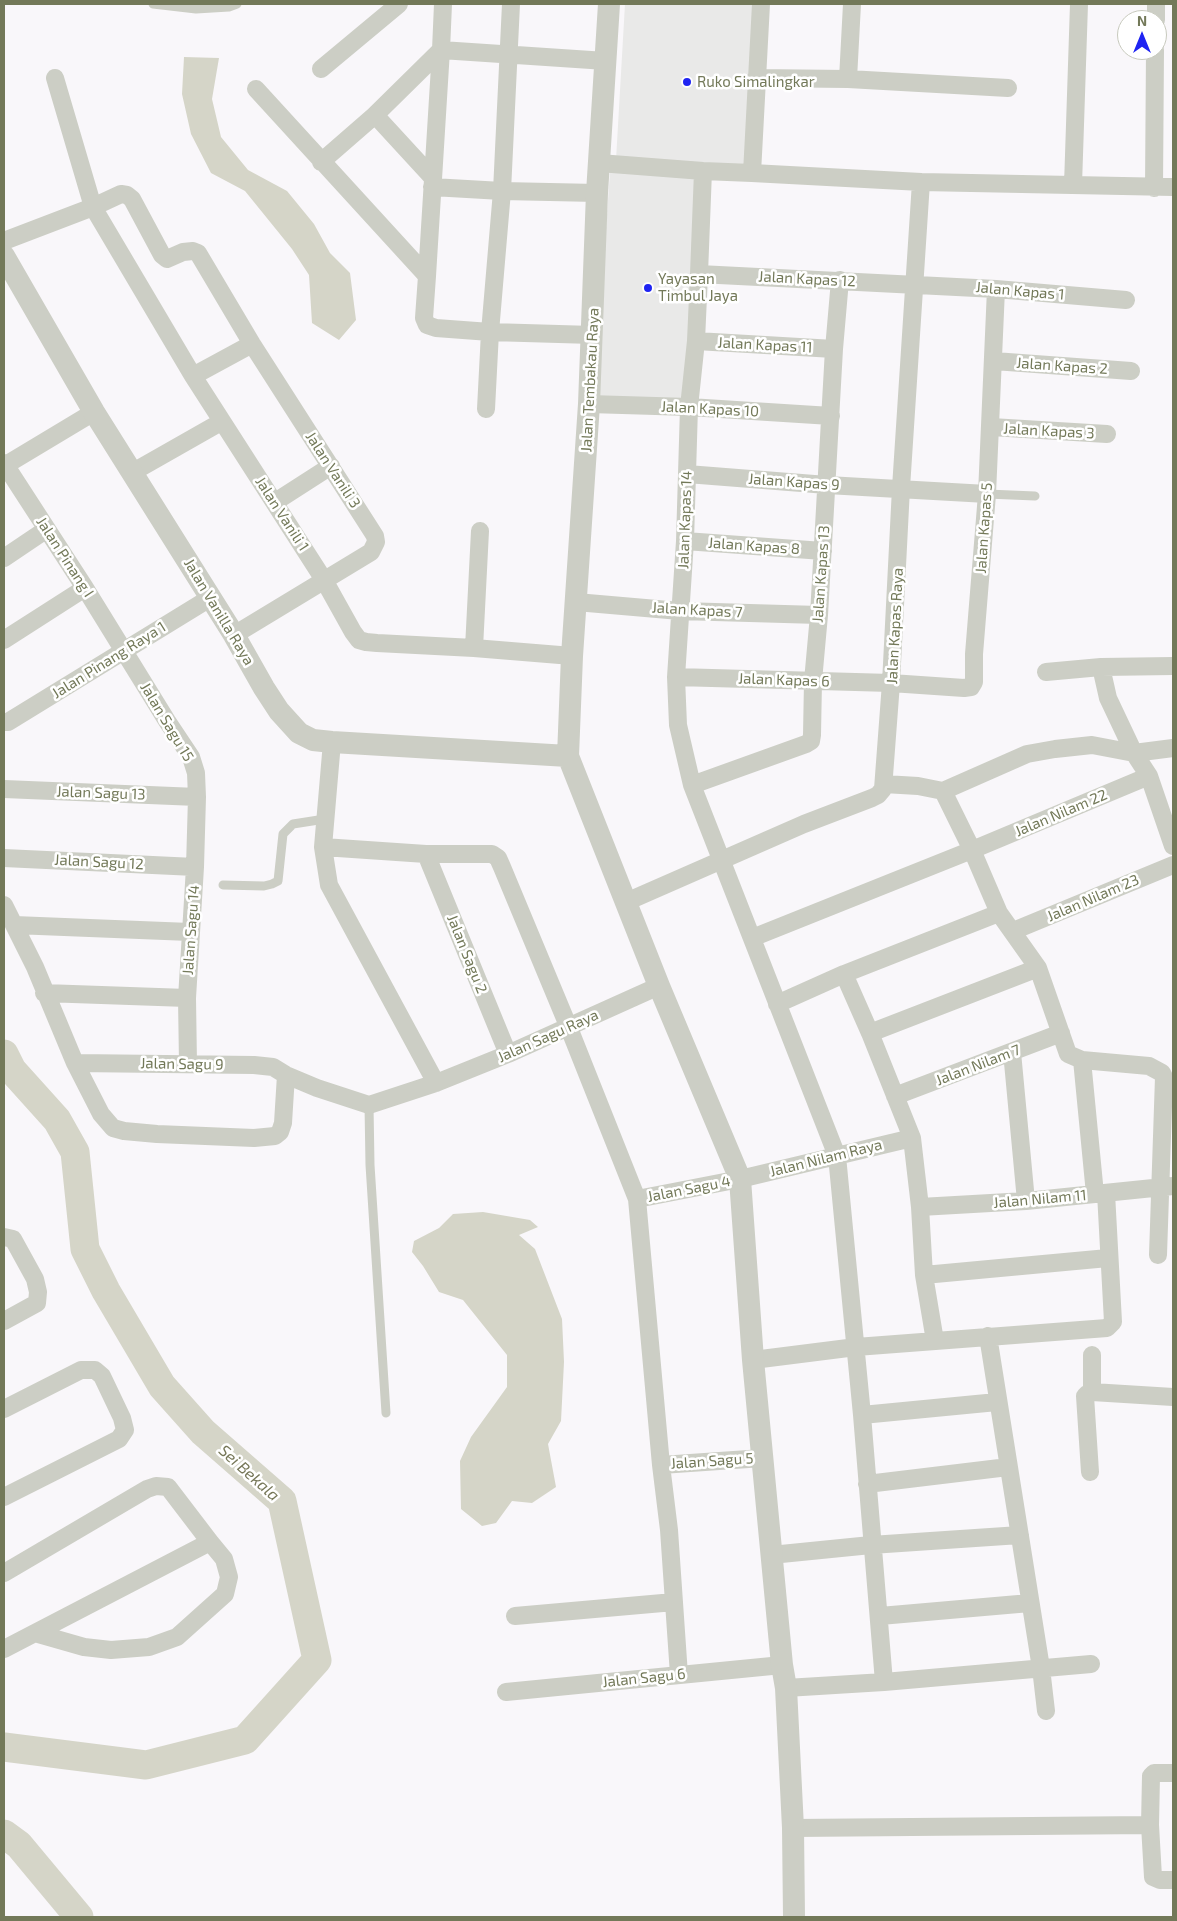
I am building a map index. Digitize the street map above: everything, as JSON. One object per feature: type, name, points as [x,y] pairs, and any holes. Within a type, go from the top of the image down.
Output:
[{"type":"street","points":[[321,69],[399,4]]},
{"type":"street","points":[[443,4],[424,318],[427,325],[436,328],[490,332],[593,335]]},
{"type":"street","points":[[486,408],[490,332],[502,191],[511,4]]},
{"type":"street","name":"Jalan Tembakau Raya","points":[[568,756],[572,656],[593,335],[597,193],[609,4]]},
{"type":"street","points":[[752,173],[760,4]]},
{"type":"street","points":[[848,79],[852,4]]},
{"type":"street","points":[[1074,185],[1079,4]]},
{"type":"street","points":[[322,162],[375,115],[441,50],[606,61]]},
{"type":"street","points":[[1154,188],[1155,60]]},
{"type":"street","name":"Jalan Vanili 1","points":[[55,78],[93,207],[221,422],[275,502],[359,640],[377,644],[474,648],[572,656]]},
{"type":"street","points":[[756,78],[848,79],[1008,88]]},
{"type":"street","points":[[256,89],[427,276]]},
{"type":"street","points":[[375,115],[432,182],[502,191],[597,193]]},
{"type":"street","points":[[600,163],[702,172],[921,182],[1173,188]]},
{"type":"street","name":"Jalan Kapas 14","points":[[702,172],[696,341],[689,407],[685,542],[676,677],[678,725],[692,785],[837,1156],[856,1347],[871,1545],[880,1616],[884,1682]]},
{"type":"street","name":"Jalan Kapas Raya","points":[[884,784],[921,182]]},
{"type":"street","name":"Jalan Vanili 3","points":[[93,207],[122,194],[127,195],[132,199],[162,255],[167,259],[183,252],[193,251],[198,253],[252,344],[375,536],[376,542],[371,552],[234,635]]},
{"type":"street","points":[[4,241],[93,207]]},
{"type":"street","name":"Jalan Vanilla Raya","points":[[4,256],[94,412],[234,635],[264,688],[299,733],[313,740],[332,742],[568,756]]},
{"type":"street","name":"Jalan Kapas 12","points":[[699,274],[914,284]]},
{"type":"street","name":"Jalan Kapas 13","points":[[692,785],[811,741],[813,681],[819,616],[834,349],[840,280]]},
{"type":"street","name":"Jalan Kapas 1","points":[[914,284],[1126,300]]},
{"type":"street","name":"Jalan Kapas 5","points":[[891,683],[964,688],[971,687],[974,682],[974,654],[988,494],[996,289]]},
{"type":"street","name":"Jalan Kapas 11","points":[[696,341],[834,349]]},
{"type":"street","points":[[193,376],[252,344]]},
{"type":"street","name":"Jalan Kapas 2","points":[[994,362],[1131,371]]},
{"type":"street","name":"Jalan Kapas 10","points":[[589,404],[689,407],[830,416]]},
{"type":"street","points":[[4,465],[94,412]]},
{"type":"street","points":[[133,472],[221,422]]},
{"type":"street","name":"Jalan Kapas 3","points":[[991,427],[1107,434]]},
{"type":"street","name":"Jalan Pinang I","points":[[4,465],[125,651]]},
{"type":"street","points":[[275,502],[331,466]]},
{"type":"street","name":"Jalan Kapas 9","points":[[687,474],[827,485],[988,494]]},
{"type":"street","points":[[4,558],[47,529]]},
{"type":"street","points":[[474,648],[480,531]]},
{"type":"street","name":"Jalan Kapas 8","points":[[685,542],[822,551]]},
{"type":"street","points":[[4,640],[85,588]]},
{"type":"street","name":"Jalan Pinang Raya 1","points":[[6,722],[210,598]]},
{"type":"street","name":"Jalan Kapas 7","points":[[576,602],[680,611],[819,616]]},
{"type":"street","name":"Jalan Sagu 15","points":[[125,651],[191,757],[196,773],[197,797]]},
{"type":"street","points":[[1046,672],[1101,667],[1173,666]]},
{"type":"street","points":[[1101,667],[1108,698],[1134,753],[1149,776],[1173,846]]},
{"type":"street","name":"Jalan Kapas 6","points":[[676,677],[891,683]]},
{"type":"street","points":[[332,742],[323,847],[329,885],[436,1083]]},
{"type":"street","points":[[626,902],[804,824],[872,798],[878,795],[883,789],[884,784],[918,786],[943,791],[1027,754],[1092,746],[1134,753],[1173,748]]},
{"type":"street","points":[[568,756],[659,986],[740,1179],[753,1360],[782,1665],[786,1688],[793,1828],[794,1917]]},
{"type":"street","name":"Jalan Nilam 22","points":[[752,938],[972,850],[1149,776]]},
{"type":"street","name":"Jalan Sagu 13","points":[[4,789],[197,797]]},
{"type":"street","points":[[943,791],[972,850],[999,912],[1038,968],[1068,1054],[1082,1060],[1149,1066],[1162,1073],[1164,1077],[1167,1131],[1166,1187],[1158,1255]]},
{"type":"street","name":"Jalan Sagu 14","points":[[188,1064],[187,998],[197,797]]},
{"type":"street","points":[[323,847],[426,854],[492,854],[498,858],[570,1028],[637,1199],[661,1465],[669,1530],[679,1675]]},
{"type":"street","name":"Jalan Sagu 2","points":[[426,854],[508,1054]]},
{"type":"street","name":"Jalan Sagu 12","points":[[4,858],[195,866]]},
{"type":"street","name":"Jalan Nilam 23","points":[[1014,931],[1173,865]]},
{"type":"street","points":[[4,905],[35,967],[44,993],[75,1063],[101,1114],[113,1128],[157,1134],[254,1138],[275,1136],[280,1132],[283,1123],[286,1075]]},
{"type":"street","points":[[777,1004],[844,974],[999,912]]},
{"type":"street","points":[[14,925],[190,932]]},
{"type":"street","points":[[870,1033],[1038,968]]},
{"type":"street","points":[[844,974],[912,1138],[920,1207],[924,1275],[935,1341]]},
{"type":"street","name":"Jalan Sagu Raya","points":[[369,1105],[436,1083],[508,1054],[570,1028],[659,986]]},
{"type":"street","points":[[44,993],[187,998]]},
{"type":"street","name":"Jalan Nilam 7","points":[[895,1096],[1061,1033]]},
{"type":"street","points":[[1012,1052],[1026,1201]]},
{"type":"street","points":[[753,1360],[856,1347],[1107,1328],[1111,1325],[1113,1322],[1108,1258],[1082,1060]]},
{"type":"street","name":"Jalan Sagu 9","points":[[75,1063],[254,1065],[273,1067],[286,1075],[317,1088],[369,1105]]},
{"type":"street","name":"Jalan Nilam Raya","points":[[740,1179],[912,1138]]},
{"type":"street","name":"Jalan Sagu 4","points":[[637,1199],[740,1179]]},
{"type":"street","name":"Jalan Nilam 11","points":[[920,1207],[1026,1201],[1166,1187]]},
{"type":"street","points":[[4,1238],[13,1239],[35,1279],[38,1292],[37,1303],[4,1321]]},
{"type":"street","points":[[924,1275],[1108,1258]]},
{"type":"street","points":[[988,1336],[997,1402],[1041,1668],[1046,1711]]},
{"type":"street","points":[[1092,1355],[1092,1392]]},
{"type":"street","points":[[4,1409],[81,1370],[95,1370],[102,1376],[122,1418],[125,1430],[119,1439],[4,1497]]},
{"type":"street","points":[[1090,1472],[1086,1396],[1092,1392],[1173,1397]]},
{"type":"street","points":[[862,1415],[997,1402]]},
{"type":"street","name":"Jalan Sagu 5","points":[[661,1465],[762,1458]]},
{"type":"street","points":[[867,1484],[1008,1467]]},
{"type":"street","points":[[4,1573],[147,1489],[156,1486],[168,1487],[224,1559],[229,1577],[225,1594],[177,1637],[149,1647],[111,1650],[84,1647],[35,1634]]},
{"type":"street","points":[[771,1555],[871,1545],[1020,1535]]},
{"type":"street","points":[[4,1649],[210,1542]]},
{"type":"street","points":[[514,1616],[674,1602]]},
{"type":"street","points":[[880,1616],[1030,1603]]},
{"type":"street","points":[[786,1688],[884,1682],[1091,1664]]},
{"type":"street","name":"Jalan Sagu 6","points":[[506,1692],[782,1665]]},
{"type":"street","points":[[1173,1773],[1154,1773],[1151,1776],[1150,1825],[1153,1877],[1160,1880],[1173,1880]]},
{"type":"street","points":[[793,1828],[1150,1825]]},
{"type":"lane","points":[[153,4],[196,9],[229,7],[237,4]]},
{"type":"lane","points":[[988,494],[1035,496]]},
{"type":"lane","points":[[223,885],[264,886],[278,881],[283,834],[292,824],[325,819]]},
{"type":"lane","points":[[369,1105],[370,1165],[386,1413]]},
{"type":"shaded area","name":"Ruko Simalingkar","points":[[625,4],[757,4],[750,171],[616,160]]},
{"type":"shaded area","points":[[184,57],[219,58],[212,99],[221,137],[248,170],[287,191],[314,224],[330,253],[350,273],[356,320],[339,340],[312,323],[309,275],[292,249],[245,191],[211,173],[191,134],[182,94]]},
{"type":"shaded area","name":"Yayasan Timbul Jaya","points":[[610,172],[702,179],[686,405],[594,398]]},
{"type":"shaded area","points":[[483,1212],[530,1220],[538,1227],[519,1235],[535,1249],[562,1319],[564,1362],[561,1421],[548,1444],[556,1487],[532,1503],[512,1501],[496,1523],[482,1526],[461,1509],[460,1461],[471,1437],[507,1387],[507,1355],[463,1300],[439,1292],[412,1252],[414,1241],[439,1228],[453,1214]]},
{"type":"waterway","name":"Sei Bekala","points":[[4,1054],[12,1070],[57,1120],[75,1152],[85,1249],[106,1291],[162,1386],[203,1432],[282,1501],[317,1660],[245,1740],[146,1765],[4,1747]]},
{"type":"waterway","name":"Sei Bekala","points":[[4,1834],[19,1845],[79,1917]]},
{"type":"place","name":"Ruko Simalingkar","points":[[687,82]]},
{"type":"place","name":"Yayasan Timbul Jaya","points":[[648,288]]}]
